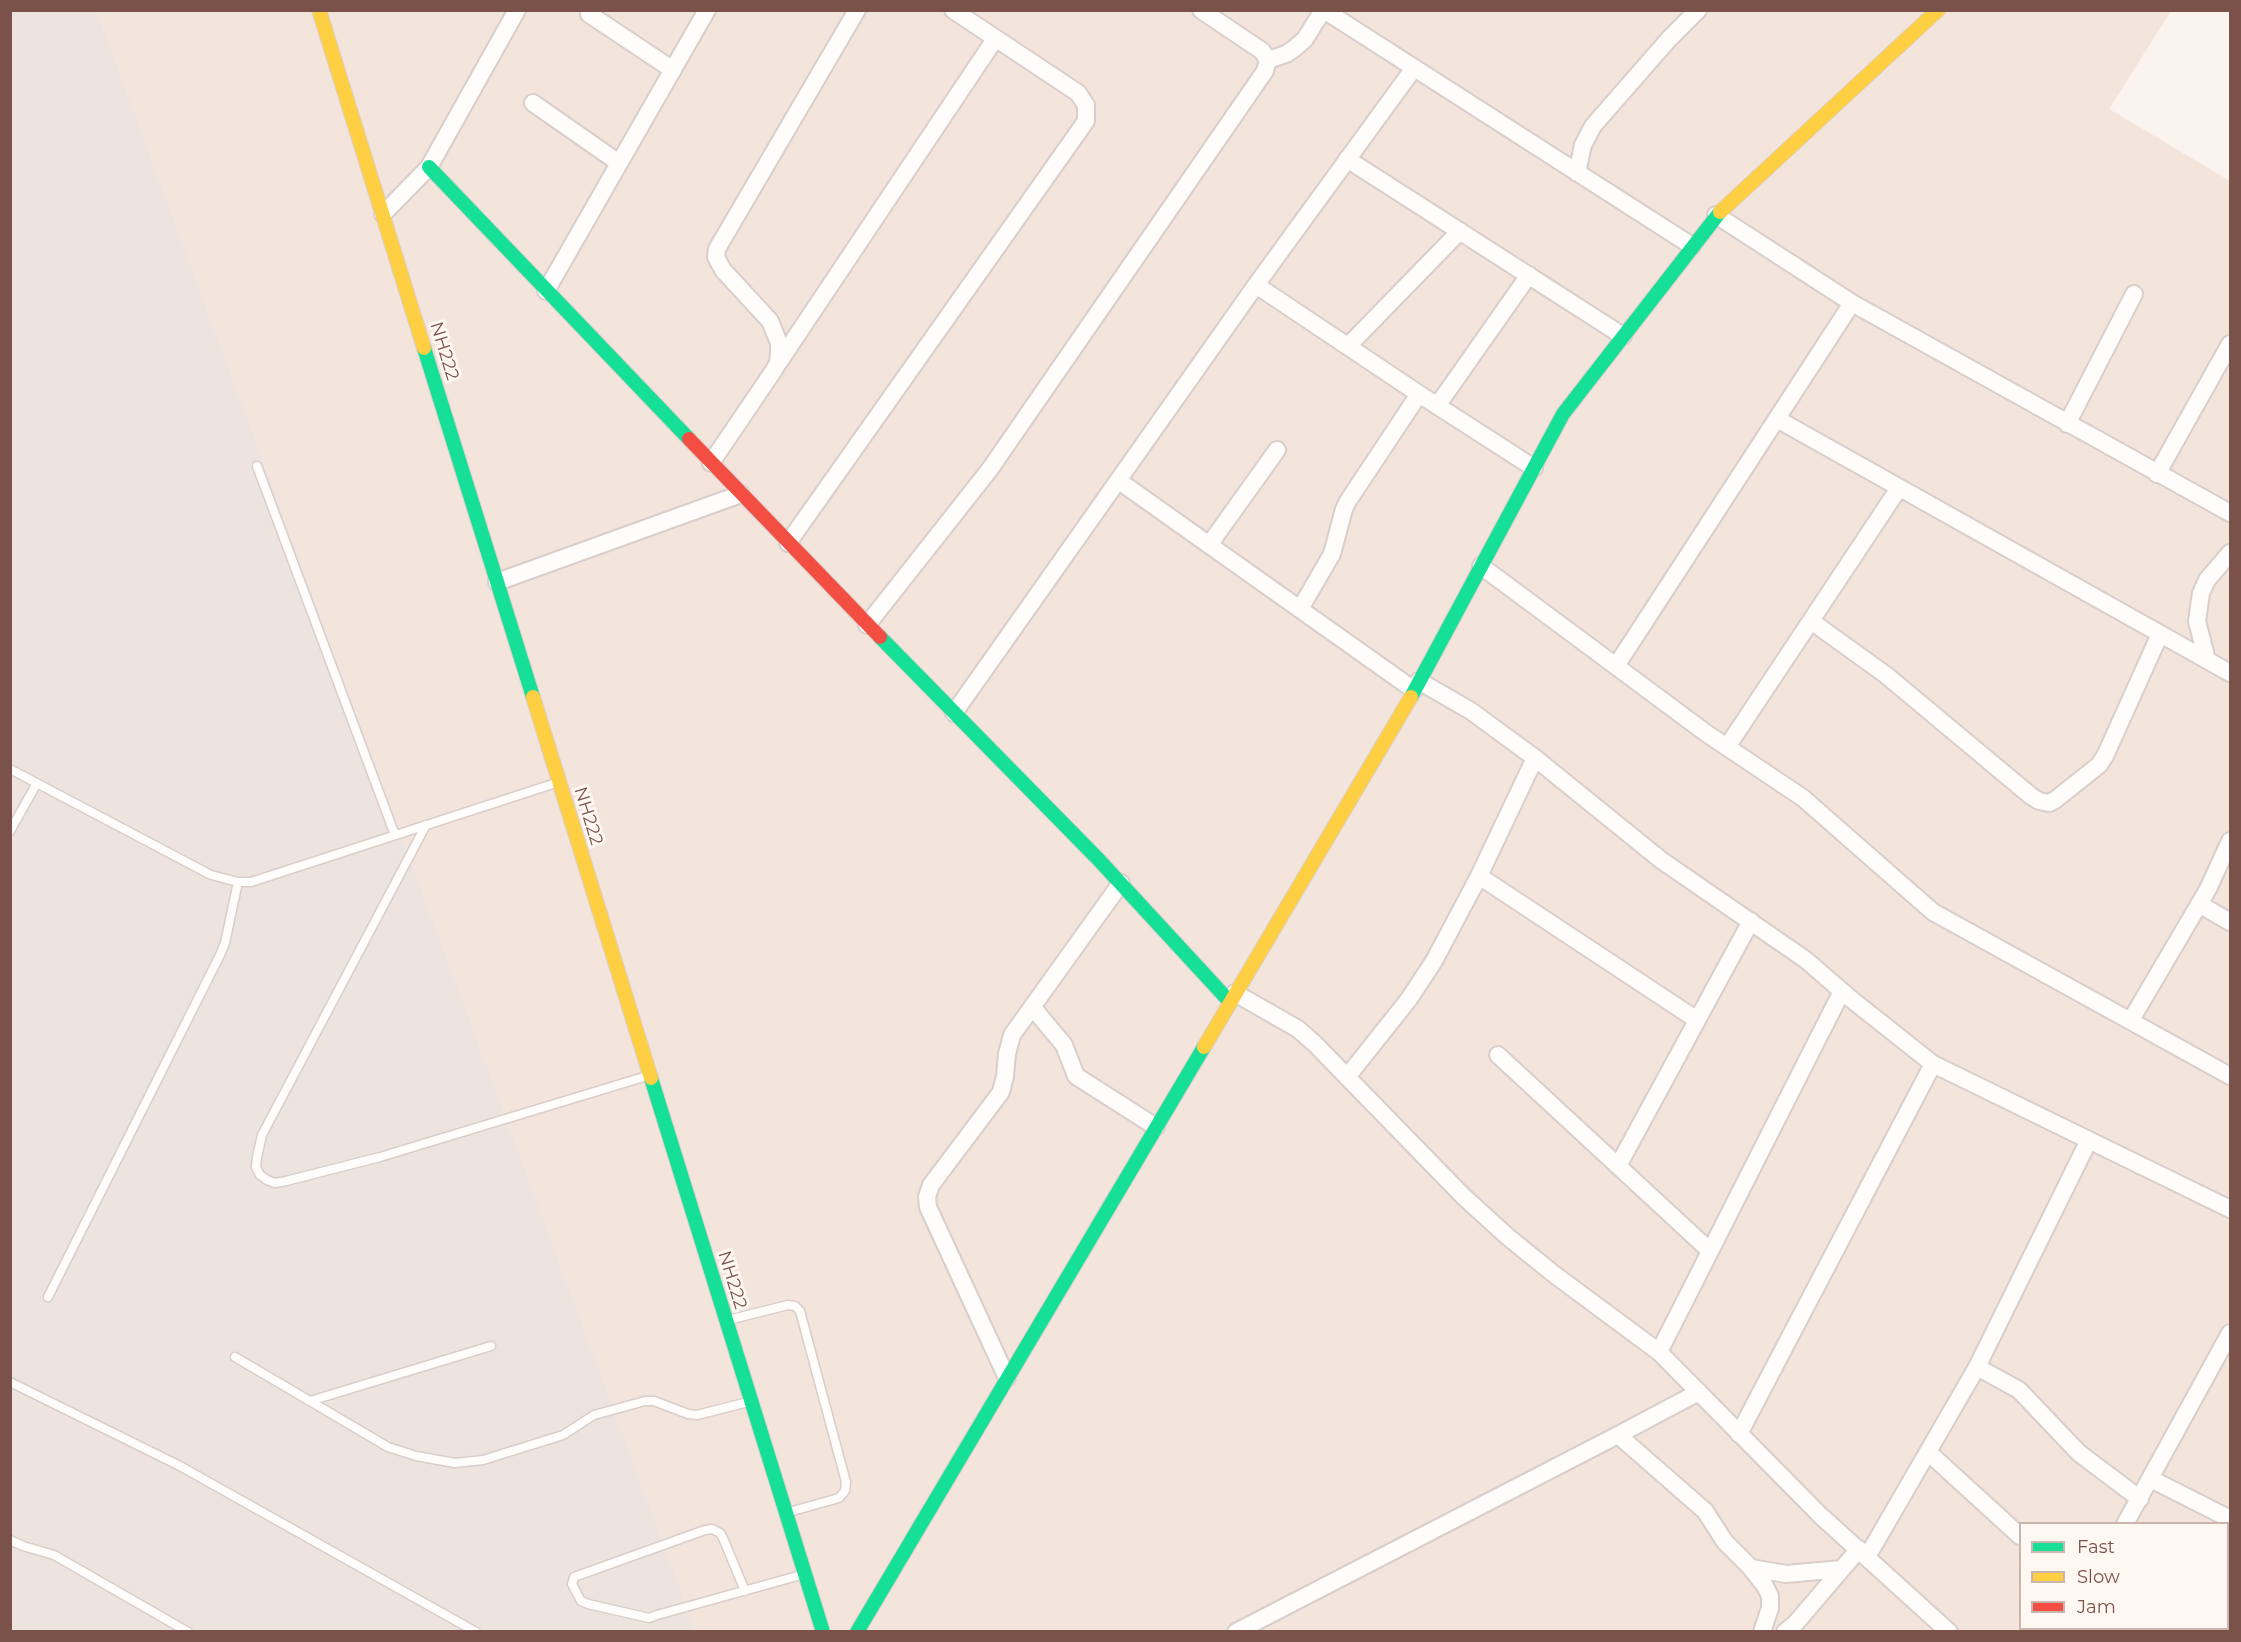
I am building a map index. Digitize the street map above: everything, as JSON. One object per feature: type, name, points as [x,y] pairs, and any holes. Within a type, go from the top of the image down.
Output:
[{"type":"street","name":"NH222","points":[[319,10],[823,1632]]},
{"type":"street","points":[[383,214],[429,167],[518,10]]},
{"type":"street","points":[[546,291],[707,10]]},
{"type":"street","points":[[778,363],[779,344],[771,321],[723,270],[717,257],[717,249],[857,10]]},
{"type":"street","points":[[788,543],[1086,121],[1086,105],[1078,93],[953,10]]},
{"type":"street","points":[[867,625],[990,469],[1265,71],[1268,60],[1262,51],[1201,10]]},
{"type":"street","points":[[1268,60],[1286,54],[1305,39],[1323,10],[1692,246]]},
{"type":"street","points":[[1577,173],[1584,145],[1593,126],[1669,39],[1698,10]]},
{"type":"street","points":[[857,1632],[1417,685],[1563,414],[1716,215],[1938,10]]},
{"type":"street","points":[[589,14],[673,70]]},
{"type":"street","points":[[711,463],[995,39]]},
{"type":"street","points":[[954,712],[1256,285],[1414,68]]},
{"type":"street","points":[[533,103],[619,164]]},
{"type":"street","points":[[1347,159],[1623,336]]},
{"type":"street","points":[[429,167],[867,625],[1233,998],[1298,1029],[1463,1196],[1554,1275],[1659,1352],[1821,1516],[1948,1632]]},
{"type":"street","points":[[1716,215],[1852,303],[2230,513]]},
{"type":"street","points":[[1348,346],[1460,231]]},
{"type":"street","points":[[1437,406],[1529,275]]},
{"type":"street","points":[[1256,285],[1534,468]]},
{"type":"street","points":[[2067,424],[2134,294]]},
{"type":"street","points":[[1616,666],[1852,303]]},
{"type":"street","points":[[2157,474],[2230,345]]},
{"type":"street","points":[[1300,609],[1332,554],[1348,501],[1419,394]]},
{"type":"street","points":[[1777,419],[2230,673]]},
{"type":"street","points":[[1209,545],[1277,450]]},
{"type":"street","points":[[1119,481],[1300,609],[1417,685],[1471,711],[1535,758],[1661,860],[1806,960],[1933,1064],[2230,1209]]},
{"type":"street","points":[[1727,747],[1899,488]]},
{"type":"street","points":[[497,582],[741,494]]},
{"type":"street","points":[[2207,660],[2197,621],[2201,593],[2207,580],[2230,553]]},
{"type":"street","points":[[1481,566],[1727,747],[1803,798],[1933,912],[2230,1076]]},
{"type":"street","points":[[1811,621],[1886,675],[2031,796],[2049,803],[2098,765],[2105,756],[2160,634]]},
{"type":"street","points":[[1347,1077],[1409,999],[1434,962],[1479,876],[1535,758]]},
{"type":"street","points":[[2131,1020],[2199,904],[2230,841]]},
{"type":"street","points":[[1479,876],[1697,1020]]},
{"type":"street","points":[[1007,1378],[928,1207],[927,1197],[931,1185],[1002,1092],[1012,1035],[1121,883]]},
{"type":"street","points":[[2199,904],[2230,922]]},
{"type":"street","points":[[1618,1166],[1750,921]]},
{"type":"street","points":[[1659,1352],[1842,991]]},
{"type":"street","points":[[1033,1008],[1064,1045],[1076,1076],[1156,1127]]},
{"type":"street","points":[[1498,1055],[1710,1251]]},
{"type":"street","points":[[1739,1434],[1933,1064]]},
{"type":"street","points":[[1785,1632],[1795,1624],[1842,1569],[1863,1553],[1929,1453],[1977,1367],[2090,1140]]},
{"type":"street","points":[[2127,1522],[2230,1333]]},
{"type":"street","points":[[1977,1367],[2019,1390],[2079,1453],[2140,1499]]},
{"type":"street","points":[[1236,1632],[1699,1392]]},
{"type":"street","points":[[1618,1435],[1705,1511],[1725,1542],[1765,1586],[1770,1596],[1770,1608],[1762,1632]]},
{"type":"street","points":[[1929,1453],[2019,1535]]},
{"type":"street","points":[[2151,1479],[2230,1519]]},
{"type":"street","points":[[1751,1568],[1786,1574],[1842,1569]]},
{"type":"lane","points":[[257,466],[395,835]]},
{"type":"lane","points":[[10,769],[211,875],[238,882],[251,882],[559,782]]},
{"type":"lane","points":[[10,831],[37,783]]},
{"type":"lane","points":[[426,825],[262,1135],[256,1167],[260,1175],[275,1183],[286,1182],[380,1157],[650,1075]]},
{"type":"lane","points":[[48,1297],[220,955],[225,943],[238,882]]},
{"type":"lane","points":[[726,1320],[788,1305],[795,1306],[800,1311],[846,1482],[845,1491],[839,1498],[786,1513]]},
{"type":"lane","points":[[310,1401],[491,1346]]},
{"type":"lane","points":[[235,1357],[401,1452],[462,1462],[483,1460],[563,1435],[594,1415],[645,1401],[654,1401],[688,1414],[697,1415],[751,1401]]},
{"type":"lane","points":[[10,1382],[180,1466],[476,1632]]},
{"type":"lane","points":[[745,1591],[723,1538],[720,1533],[712,1529],[574,1577],[572,1584],[582,1601],[588,1604],[649,1617],[745,1591],[805,1574]]},
{"type":"lane","points":[[10,1540],[54,1555],[188,1632]]},
{"type":"shaded area","points":[[11,11],[97,11],[696,1631],[11,1632]]},
{"type":"shaded area","points":[[97,11],[2171,11],[2109,109],[2230,181],[2230,1631],[696,1631]]},
{"type":"traffic: fast","points":[[429,167],[689,439]]},
{"type":"traffic: fast","points":[[1411,697],[1563,414],[1720,212]]},
{"type":"traffic: fast","points":[[424,348],[533,697]]},
{"type":"traffic: fast","points":[[880,637],[1099,860],[1230,1002]]},
{"type":"traffic: fast","points":[[857,1632],[1204,1047]]},
{"type":"traffic: fast","points":[[651,1078],[823,1632]]},
{"type":"traffic: slow","points":[[319,10],[424,348]]},
{"type":"traffic: slow","points":[[1720,212],[1938,10]]},
{"type":"traffic: slow","points":[[533,697],[651,1078]]},
{"type":"traffic: slow","points":[[1204,1047],[1411,697]]},
{"type":"traffic: jam","points":[[689,439],[880,637]]}]
